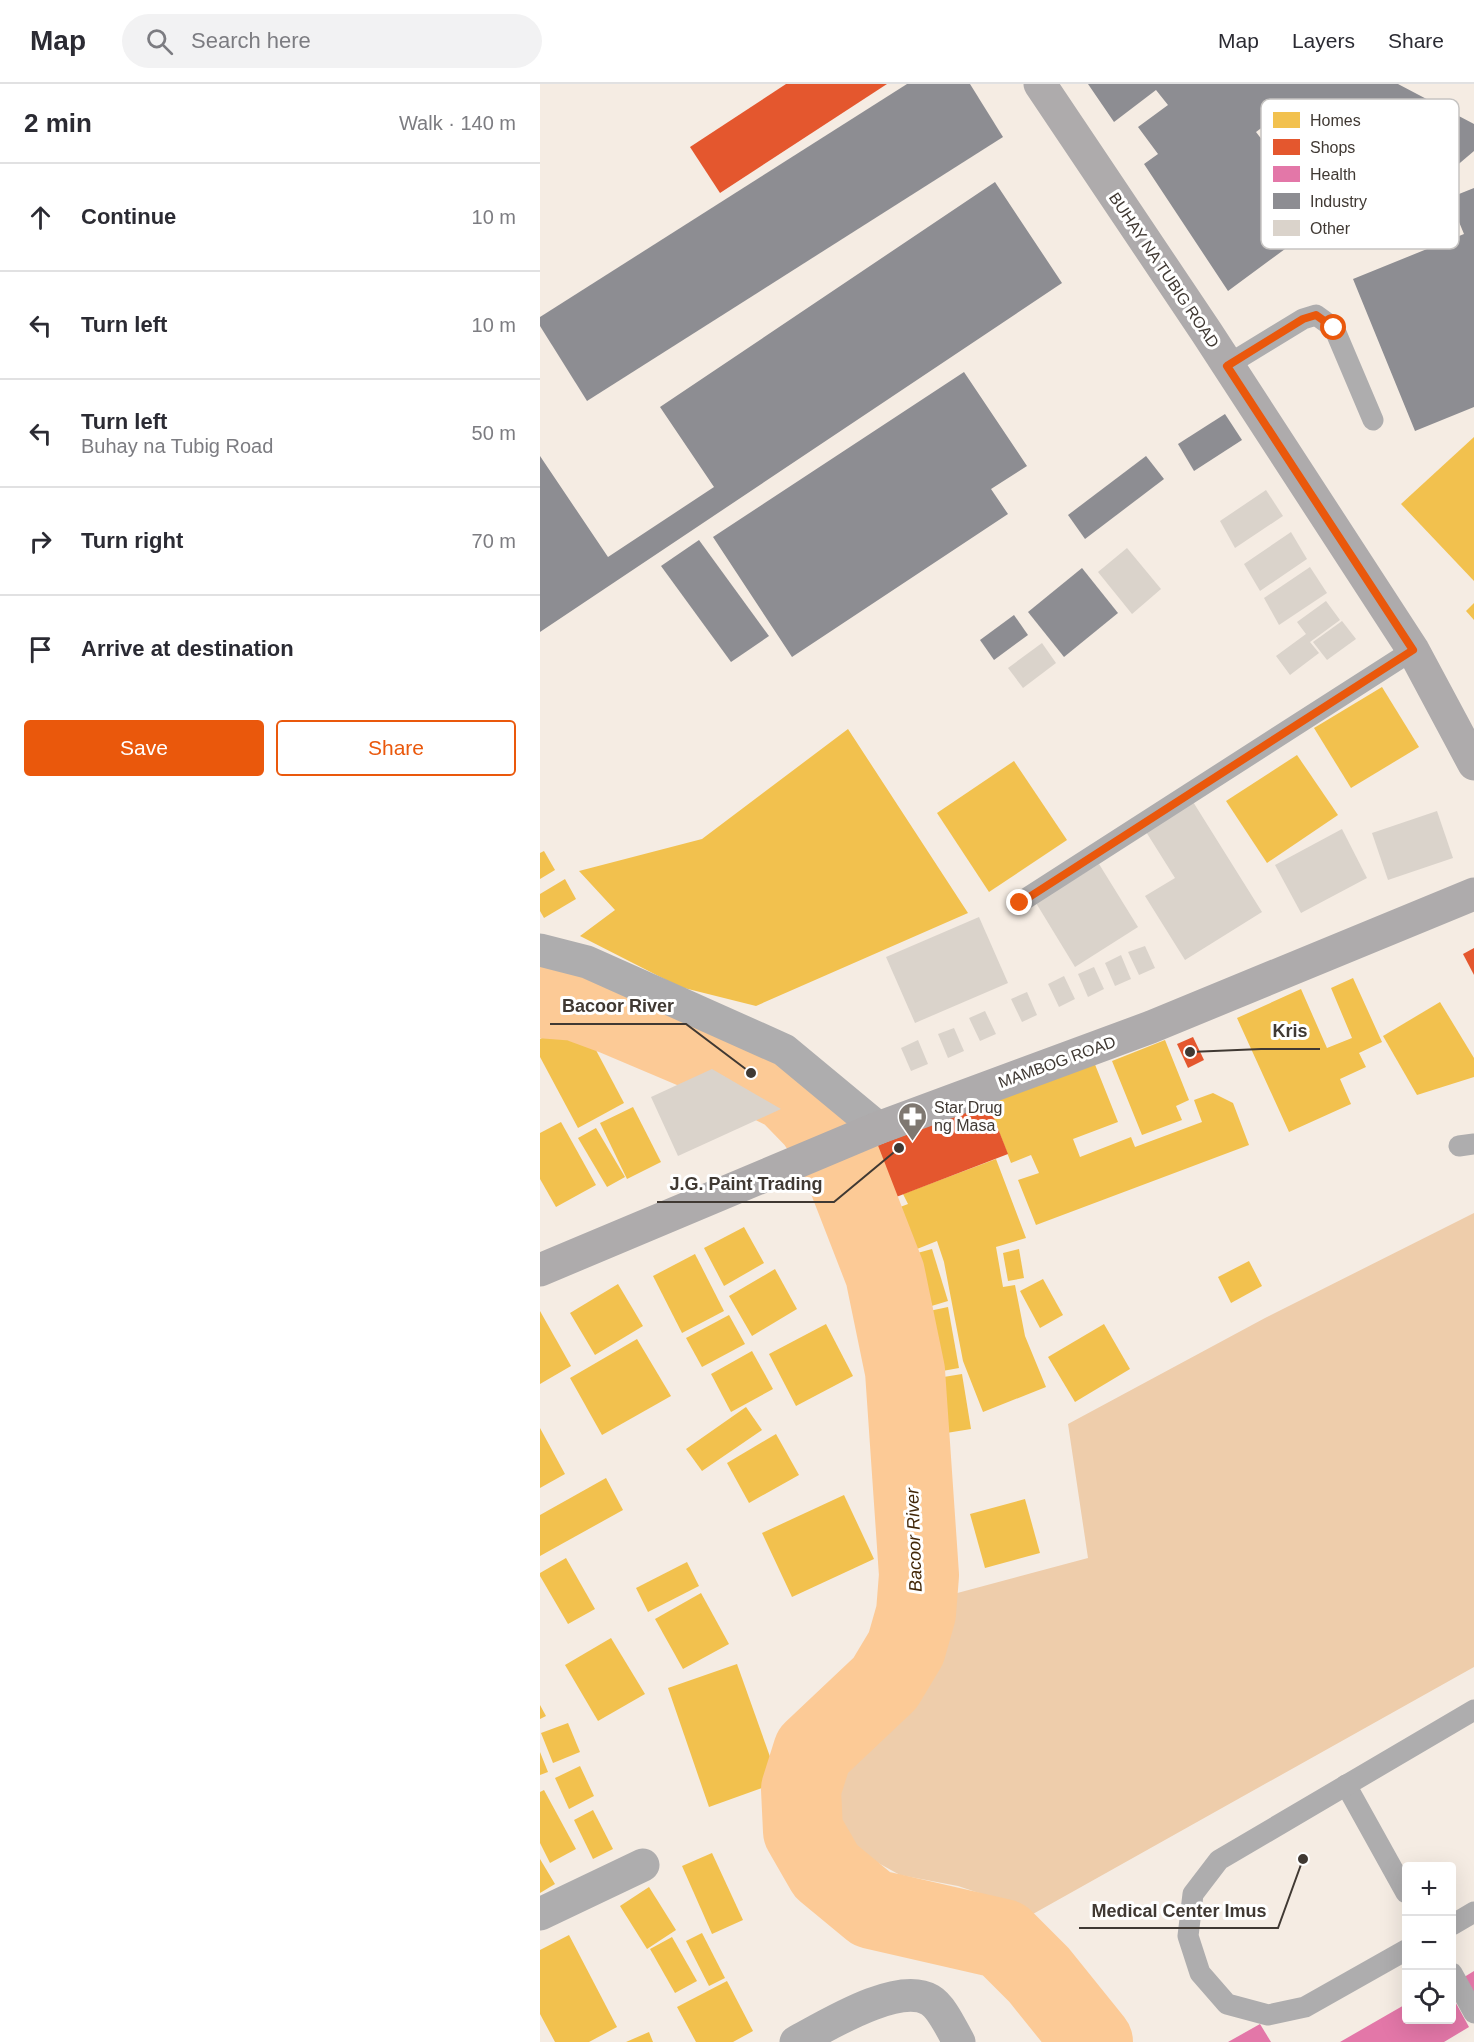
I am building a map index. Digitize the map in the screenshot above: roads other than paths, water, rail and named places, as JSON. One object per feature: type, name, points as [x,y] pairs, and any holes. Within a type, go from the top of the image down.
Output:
[{"type":"main road","name":"BUHAY NA TUBIG ROAD","points":[[1040,84],[1413,650],[1474,764]]},
{"type":"main road","name":"MAMBOG ROAD","points":[[540,1270],[878,1128],[1151,1027],[1474,894]]},
{"type":"street","points":[[540,950],[587,962],[784,1050],[878,1128]]},
{"type":"street","points":[[540,1914],[643,1864]]},
{"type":"street","points":[[796,2042],[884,2000],[915,1995],[931,2000],[959,2042]]},
{"type":"lane","points":[[1227,366],[1303,319],[1316,315],[1334,328],[1373,420]]},
{"type":"lane","points":[[1020,903],[1413,650]]},
{"type":"lane","points":[[1402,1953],[1305,2007],[1268,2015],[1227,2004],[1200,1973],[1188,1936],[1193,1894],[1219,1860],[1474,1710]]},
{"type":"lane","points":[[1346,1785],[1402,1884]]},
{"type":"lane","points":[[1456,1923],[1474,1912]]},
{"type":"lane","points":[[1456,1980],[1474,2013]]},
{"type":"waterway","name":"Bacoor River","points":[[540,998],[576,1001],[614,1015],[751,1073],[789,1092],[816,1120],[838,1153],[885,1274],[905,1371],[919,1575],[916,1613],[906,1648],[885,1683],[813,1751],[801,1789],[803,1831],[826,1871],[872,1909],[1003,1939],[1039,1975],[1093,2042]]},
{"type":"place","name":"Kris","points":[[1190,1052]]},
{"type":"place","name":"Bacoor River","points":[[751,1073]]},
{"type":"place","name":"Star Drug ng Masa","points":[[913,1142]]},
{"type":"place","name":"J.G. Paint Trading","points":[[899,1148]]},
{"type":"place","name":"Medical Center Imus","points":[[1303,1859]]}]
